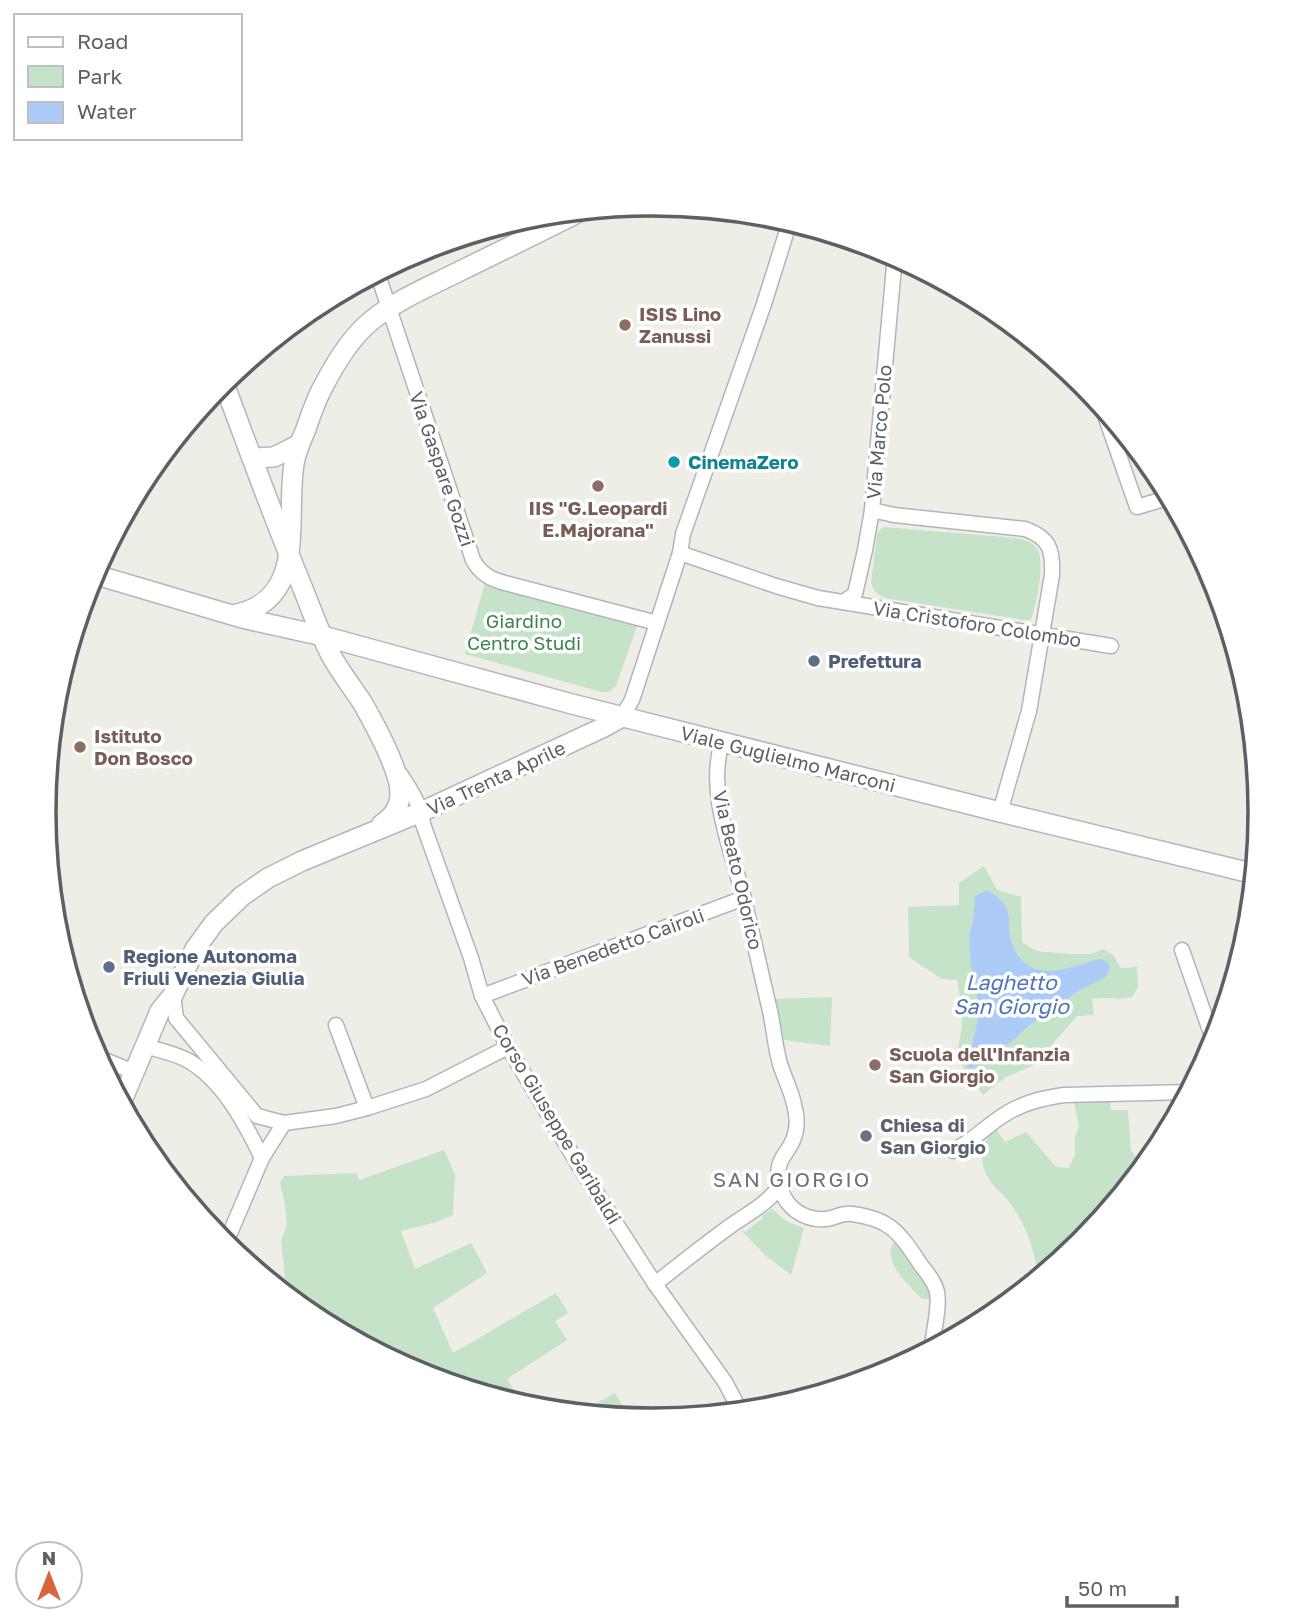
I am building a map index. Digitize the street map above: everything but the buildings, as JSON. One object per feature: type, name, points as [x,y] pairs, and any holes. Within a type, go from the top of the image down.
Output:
[{"type":"main road","points":[[231,615],[259,607],[279,588],[286,572],[289,553],[294,466],[298,445],[315,403],[340,357],[359,332],[388,309],[555,224]]},
{"type":"main road","points":[[126,1091],[160,1011],[173,995],[195,949],[214,923],[242,896],[268,878],[367,834],[386,822],[399,805],[401,794],[391,759],[362,703],[332,657],[228,394]]},
{"type":"main road","points":[[252,458],[274,457],[298,445]]},
{"type":"main road","points":[[260,478],[280,476],[294,466]]},
{"type":"main road","name":"Viale Guglielmo Marconi","points":[[104,577],[231,615],[323,636],[622,717],[1246,872]]},
{"type":"main road","name":"Via Trenta Aprile","points":[[367,834],[421,813],[622,717]]},
{"type":"street","points":[[622,717],[632,700],[680,553],[683,534],[787,231]]},
{"type":"street","name":"Via Marco Polo","points":[[843,602],[855,594],[872,510],[894,267]]},
{"type":"street","name":"Via Gaspare Gozzi","points":[[380,282],[472,560],[477,568],[492,579],[505,583],[657,623]]},
{"type":"street","points":[[1110,430],[1137,507],[1160,500]]},
{"type":"street","points":[[872,510],[894,515],[1014,527],[1036,533],[1045,540],[1051,550],[1052,575],[1029,711],[1000,812]]},
{"type":"street","name":"Via Cristoforo Colombo","points":[[680,553],[818,598],[1111,646]]},
{"type":"street","name":"Via Beato Odorico","points":[[722,742],[718,757],[718,800],[744,898],[780,1064],[794,1104],[797,1127],[794,1139],[780,1163],[780,1186]]},
{"type":"street","name":"Corso Giuseppe Garibaldi","points":[[391,759],[414,796],[421,813],[482,996],[508,1047],[579,1166],[655,1284],[725,1382],[736,1402]]},
{"type":"street","name":"Via Benedetto Cairoli","points":[[482,996],[744,898]]},
{"type":"street","points":[[1182,950],[1209,1027]]},
{"type":"street","points":[[173,995],[176,1018],[257,1116],[284,1123],[336,1116],[426,1089],[508,1047]]},
{"type":"street","points":[[336,1025],[367,1108]]},
{"type":"street","points":[[145,1046],[187,1060],[215,1081],[245,1122],[262,1158]]},
{"type":"street","points":[[112,1063],[134,1072]]},
{"type":"street","points":[[953,1152],[1004,1114],[1045,1098],[1064,1095],[1178,1092]]},
{"type":"street","points":[[230,1233],[262,1158],[284,1123]]},
{"type":"street","points":[[780,1186],[783,1196],[794,1209],[809,1217],[827,1219],[851,1214],[886,1223],[899,1232],[937,1291],[932,1339]]},
{"type":"street","points":[[655,1284],[762,1205],[780,1186]]},
{"type":"green space","points":[[883,527],[1015,538],[1032,543],[1039,553],[1040,570],[1032,617],[1030,620],[1024,620],[880,596],[871,583],[877,535]]},
{"type":"green space","name":"Giardino Centro Studi","points":[[485,583],[637,626],[616,686],[608,692],[602,692],[465,654]]},
{"type":"green space","points":[[984,866],[997,890],[1021,897],[1022,942],[1036,951],[1069,954],[1091,954],[1103,949],[1113,955],[1121,968],[1137,967],[1138,987],[1132,997],[1092,999],[1094,1015],[1077,1016],[1034,1065],[1004,1078],[983,1095],[956,1057],[962,1028],[957,980],[942,979],[909,957],[908,907],[959,905],[959,883]]},
{"type":"green space","points":[[832,997],[830,1046],[784,1040],[776,999]]},
{"type":"green space","points":[[1110,1097],[1111,1110],[1128,1110],[1131,1151],[1138,1158],[1101,1205],[1040,1265],[1036,1264],[1022,1222],[986,1173],[983,1150],[985,1142],[996,1129],[1005,1142],[1026,1132],[1056,1167],[1069,1168],[1075,1154],[1075,1137],[1079,1126],[1073,1098]]},
{"type":"green space","points":[[444,1150],[455,1174],[453,1215],[401,1231],[415,1269],[471,1243],[487,1273],[433,1308],[453,1353],[556,1293],[568,1313],[555,1321],[567,1340],[507,1379],[515,1392],[461,1377],[389,1347],[354,1329],[285,1282],[281,1241],[287,1225],[280,1183],[284,1176],[357,1173],[359,1180]]},
{"type":"green space","points":[[772,1209],[788,1222],[804,1228],[791,1275],[765,1255],[742,1231],[745,1232]]},
{"type":"green space","points":[[896,1238],[927,1284],[930,1299],[922,1299],[896,1270],[891,1248]]},
{"type":"green space","points":[[615,1393],[623,1407],[613,1407],[593,1405]]},
{"type":"water","name":"Laghetto San Giorgio","points":[[987,890],[1001,900],[1006,908],[1012,943],[1027,965],[1054,971],[1100,959],[1110,966],[1107,975],[1102,979],[1074,993],[1066,1002],[1028,1026],[978,1065],[967,1068],[979,1014],[969,936],[975,896]]},
{"type":"place","name":"ISIS Lino Zanussi","points":[[625,325]]},
{"type":"place","name":"CinemaZero","points":[[674,462]]},
{"type":"place","name":"IIS \"G.Leopardi E.Majorana\"","points":[[598,486]]},
{"type":"place","name":"Prefettura","points":[[814,661]]},
{"type":"place","name":"Istituto Don Bosco","points":[[80,747]]},
{"type":"place","name":"Regione Autonoma Friuli Venezia Giulia","points":[[109,967]]},
{"type":"place","name":"Scuola dell'Infanzia San Giorgio","points":[[875,1065]]},
{"type":"place","name":"Chiesa di San Giorgio","points":[[866,1136]]},
{"type":"district","name":"SAN GIORGIO","points":[[792,1180]]}]
